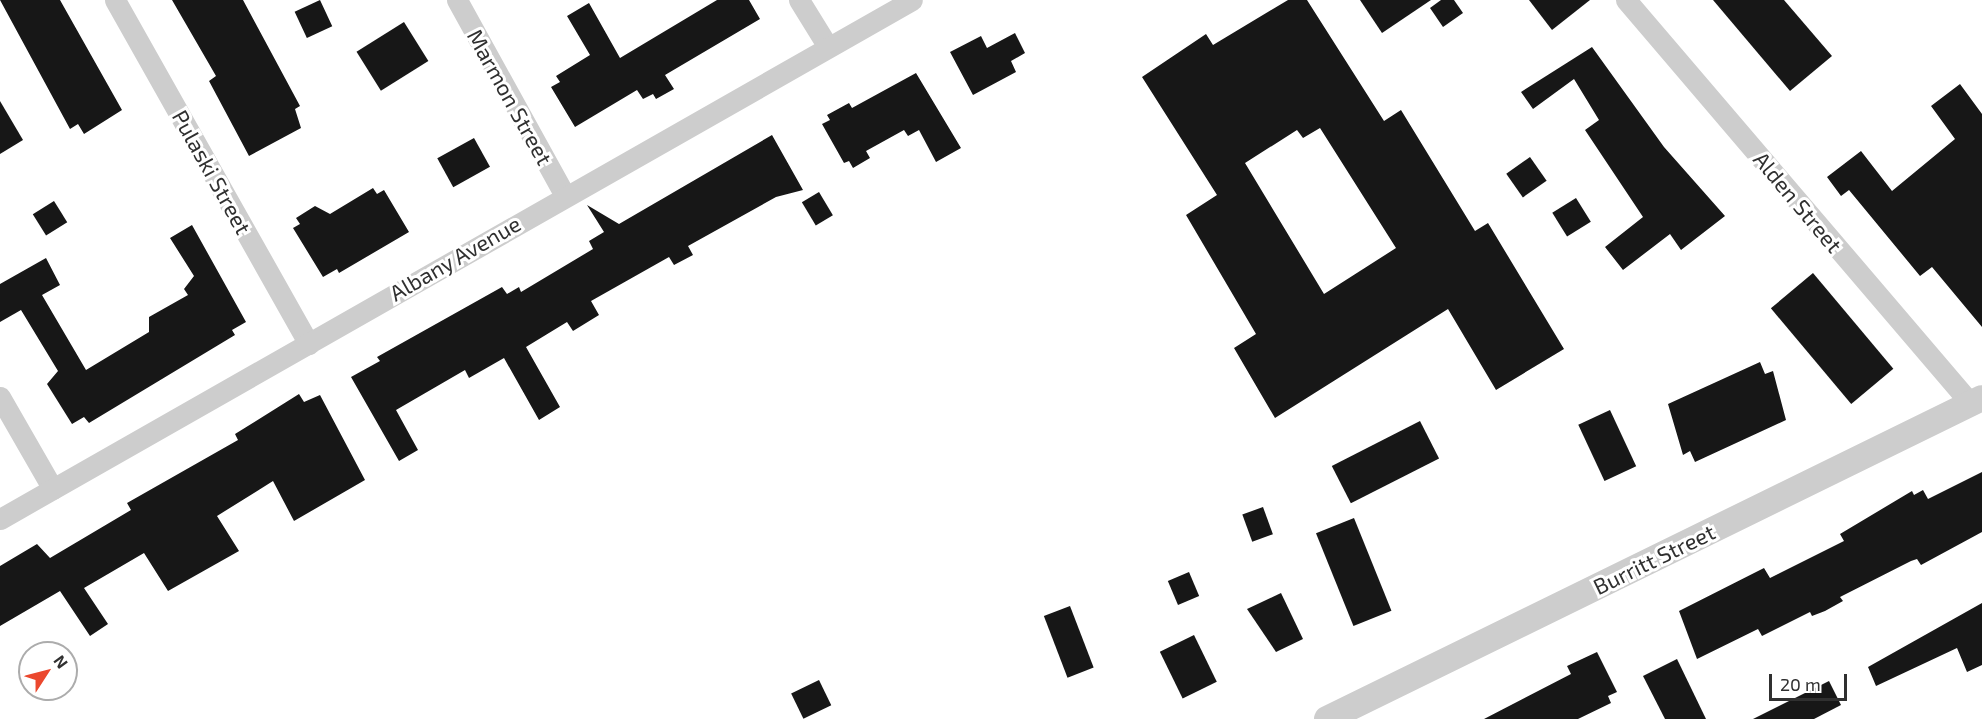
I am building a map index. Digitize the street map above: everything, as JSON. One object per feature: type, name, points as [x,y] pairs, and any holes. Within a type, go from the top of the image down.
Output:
[{"type":"street","name":"Pulaski Street","points":[[115,0],[309,344]]},
{"type":"street","name":"Marmon Street","points":[[457,0],[564,194]]},
{"type":"street","points":[[799,0],[828,47]]},
{"type":"street","name":"Albany Avenue","points":[[0,519],[309,344],[564,194],[912,0]]},
{"type":"street","name":"Alden Street","points":[[1626,0],[1976,401]]},
{"type":"street","points":[[0,397],[53,489]]},
{"type":"street","name":"Burritt Street","points":[[1327,719],[1976,401]]},
{"type":"building","points":[[0,0],[60,0],[122,110],[84,134],[78,124],[70,129]]},
{"type":"building","points":[[172,0],[243,0],[300,106],[295,109],[301,128],[249,156],[209,81],[216,76]]},
{"type":"building","points":[[320,0],[332,26],[307,38],[295,12]]},
{"type":"building","points":[[717,0],[749,0],[760,19],[665,75],[674,89],[656,99],[653,94],[643,99],[637,90],[575,127],[551,87],[560,82],[556,76],[590,55],[567,16],[589,3],[620,58]]},
{"type":"building","points":[[1288,0],[1307,0],[1384,121],[1401,110],[1475,231],[1488,223],[1564,349],[1496,390],[1448,309],[1275,418],[1234,348],[1256,334],[1186,215],[1217,195],[1142,77],[1206,34],[1213,45]],"holes":[[[1320,128],[1396,248],[1324,294],[1245,163],[1297,130],[1303,138]]]},
{"type":"building","points":[[1360,0],[1431,0],[1382,33]]},
{"type":"building","points":[[1441,0],[1454,0],[1463,13],[1443,27],[1430,8]]},
{"type":"building","points":[[1529,0],[1590,0],[1552,30]]},
{"type":"building","points":[[1713,0],[1784,0],[1832,56],[1790,91]]},
{"type":"building","points":[[404,22],[428,61],[381,91],[357,52]]},
{"type":"building","points":[[1015,33],[1025,53],[1011,61],[1016,72],[973,95],[950,52],[981,36],[987,48]]},
{"type":"building","points":[[1592,47],[1664,147],[1725,216],[1681,250],[1670,234],[1623,270],[1605,247],[1643,217],[1585,130],[1599,120],[1574,79],[1533,109],[1521,92]]},
{"type":"building","points":[[916,73],[961,148],[936,162],[919,130],[908,136],[904,130],[866,151],[870,158],[853,168],[849,161],[844,163],[822,124],[830,120],[827,115],[849,103],[852,108]]},
{"type":"building","points":[[1960,84],[1982,114],[1982,327],[1932,267],[1920,276],[1849,190],[1841,196],[1827,177],[1861,151],[1892,191],[1955,139],[1931,106]]},
{"type":"building","points":[[0,101],[23,140],[0,154]]},
{"type":"building","points":[[772,135],[803,190],[776,197],[688,246],[693,255],[674,265],[669,257],[591,301],[599,315],[573,331],[567,322],[526,347],[560,407],[539,420],[504,358],[469,378],[465,370],[396,410],[418,450],[399,461],[351,377],[380,361],[377,357],[502,287],[507,294],[519,287],[521,292],[593,249],[589,241],[604,232],[587,205],[619,224]]},
{"type":"building","points":[[474,138],[490,167],[453,187],[437,158]]},
{"type":"building","points":[[1530,157],[1547,181],[1523,197],[1506,174]]},
{"type":"building","points":[[373,188],[377,194],[384,190],[409,232],[339,273],[337,269],[323,277],[293,228],[300,224],[296,218],[315,206],[330,214]]},
{"type":"building","points":[[819,192],[833,215],[816,225],[802,202]]},
{"type":"building","points":[[1576,198],[1591,222],[1567,237],[1552,213]]},
{"type":"building","points":[[54,201],[67,222],[46,235],[33,214]]},
{"type":"building","points":[[192,225],[246,322],[232,330],[235,335],[89,423],[84,417],[72,424],[47,384],[58,371],[21,310],[0,322],[0,284],[46,258],[60,285],[42,295],[86,370],[149,332],[149,317],[188,295],[184,289],[194,276],[170,238]]},
{"type":"building","points":[[1813,273],[1893,369],[1851,404],[1771,308]]},
{"type":"building","points":[[1760,362],[1765,374],[1773,371],[1786,420],[1695,462],[1690,451],[1683,455],[1668,404]]},
{"type":"building","points":[[299,394],[304,402],[320,395],[365,480],[294,521],[273,481],[217,516],[239,551],[168,591],[144,553],[84,588],[108,624],[90,636],[60,591],[0,626],[0,566],[37,544],[50,558],[131,510],[127,503],[238,440],[235,434]]},
{"type":"building","points":[[1610,410],[1636,466],[1604,481],[1578,425]]},
{"type":"building","points":[[1420,421],[1439,458],[1351,503],[1332,466]]},
{"type":"building","points":[[1982,472],[1982,532],[1921,565],[1917,559],[1911,561],[1840,597],[1843,601],[1825,611],[1812,616],[1810,612],[1762,636],[1758,629],[1697,659],[1679,611],[1764,568],[1770,578],[1844,541],[1840,534],[1912,491],[1914,495],[1923,490],[1928,499]]},
{"type":"building","points":[[1263,507],[1273,534],[1252,542],[1242,515]]},
{"type":"building","points":[[1354,518],[1391,611],[1353,626],[1316,533]]},
{"type":"building","points":[[1189,572],[1199,596],[1178,605],[1168,581]]},
{"type":"building","points":[[1281,593],[1303,639],[1276,652],[1247,609]]},
{"type":"building","points":[[1982,603],[1982,665],[1967,672],[1957,648],[1876,686],[1868,667]]},
{"type":"building","points":[[1070,606],[1094,668],[1068,678],[1044,616]]},
{"type":"building","points":[[1194,635],[1217,682],[1183,698],[1160,652]]},
{"type":"building","points":[[1597,652],[1617,692],[1608,696],[1611,703],[1578,719],[1484,719],[1571,674],[1567,666]]},
{"type":"building","points":[[1677,659],[1706,719],[1665,719],[1643,676]]},
{"type":"building","points":[[819,680],[831,705],[803,719],[791,694]]},
{"type":"building","points":[[1829,681],[1841,705],[1814,719],[1753,719]]}]
